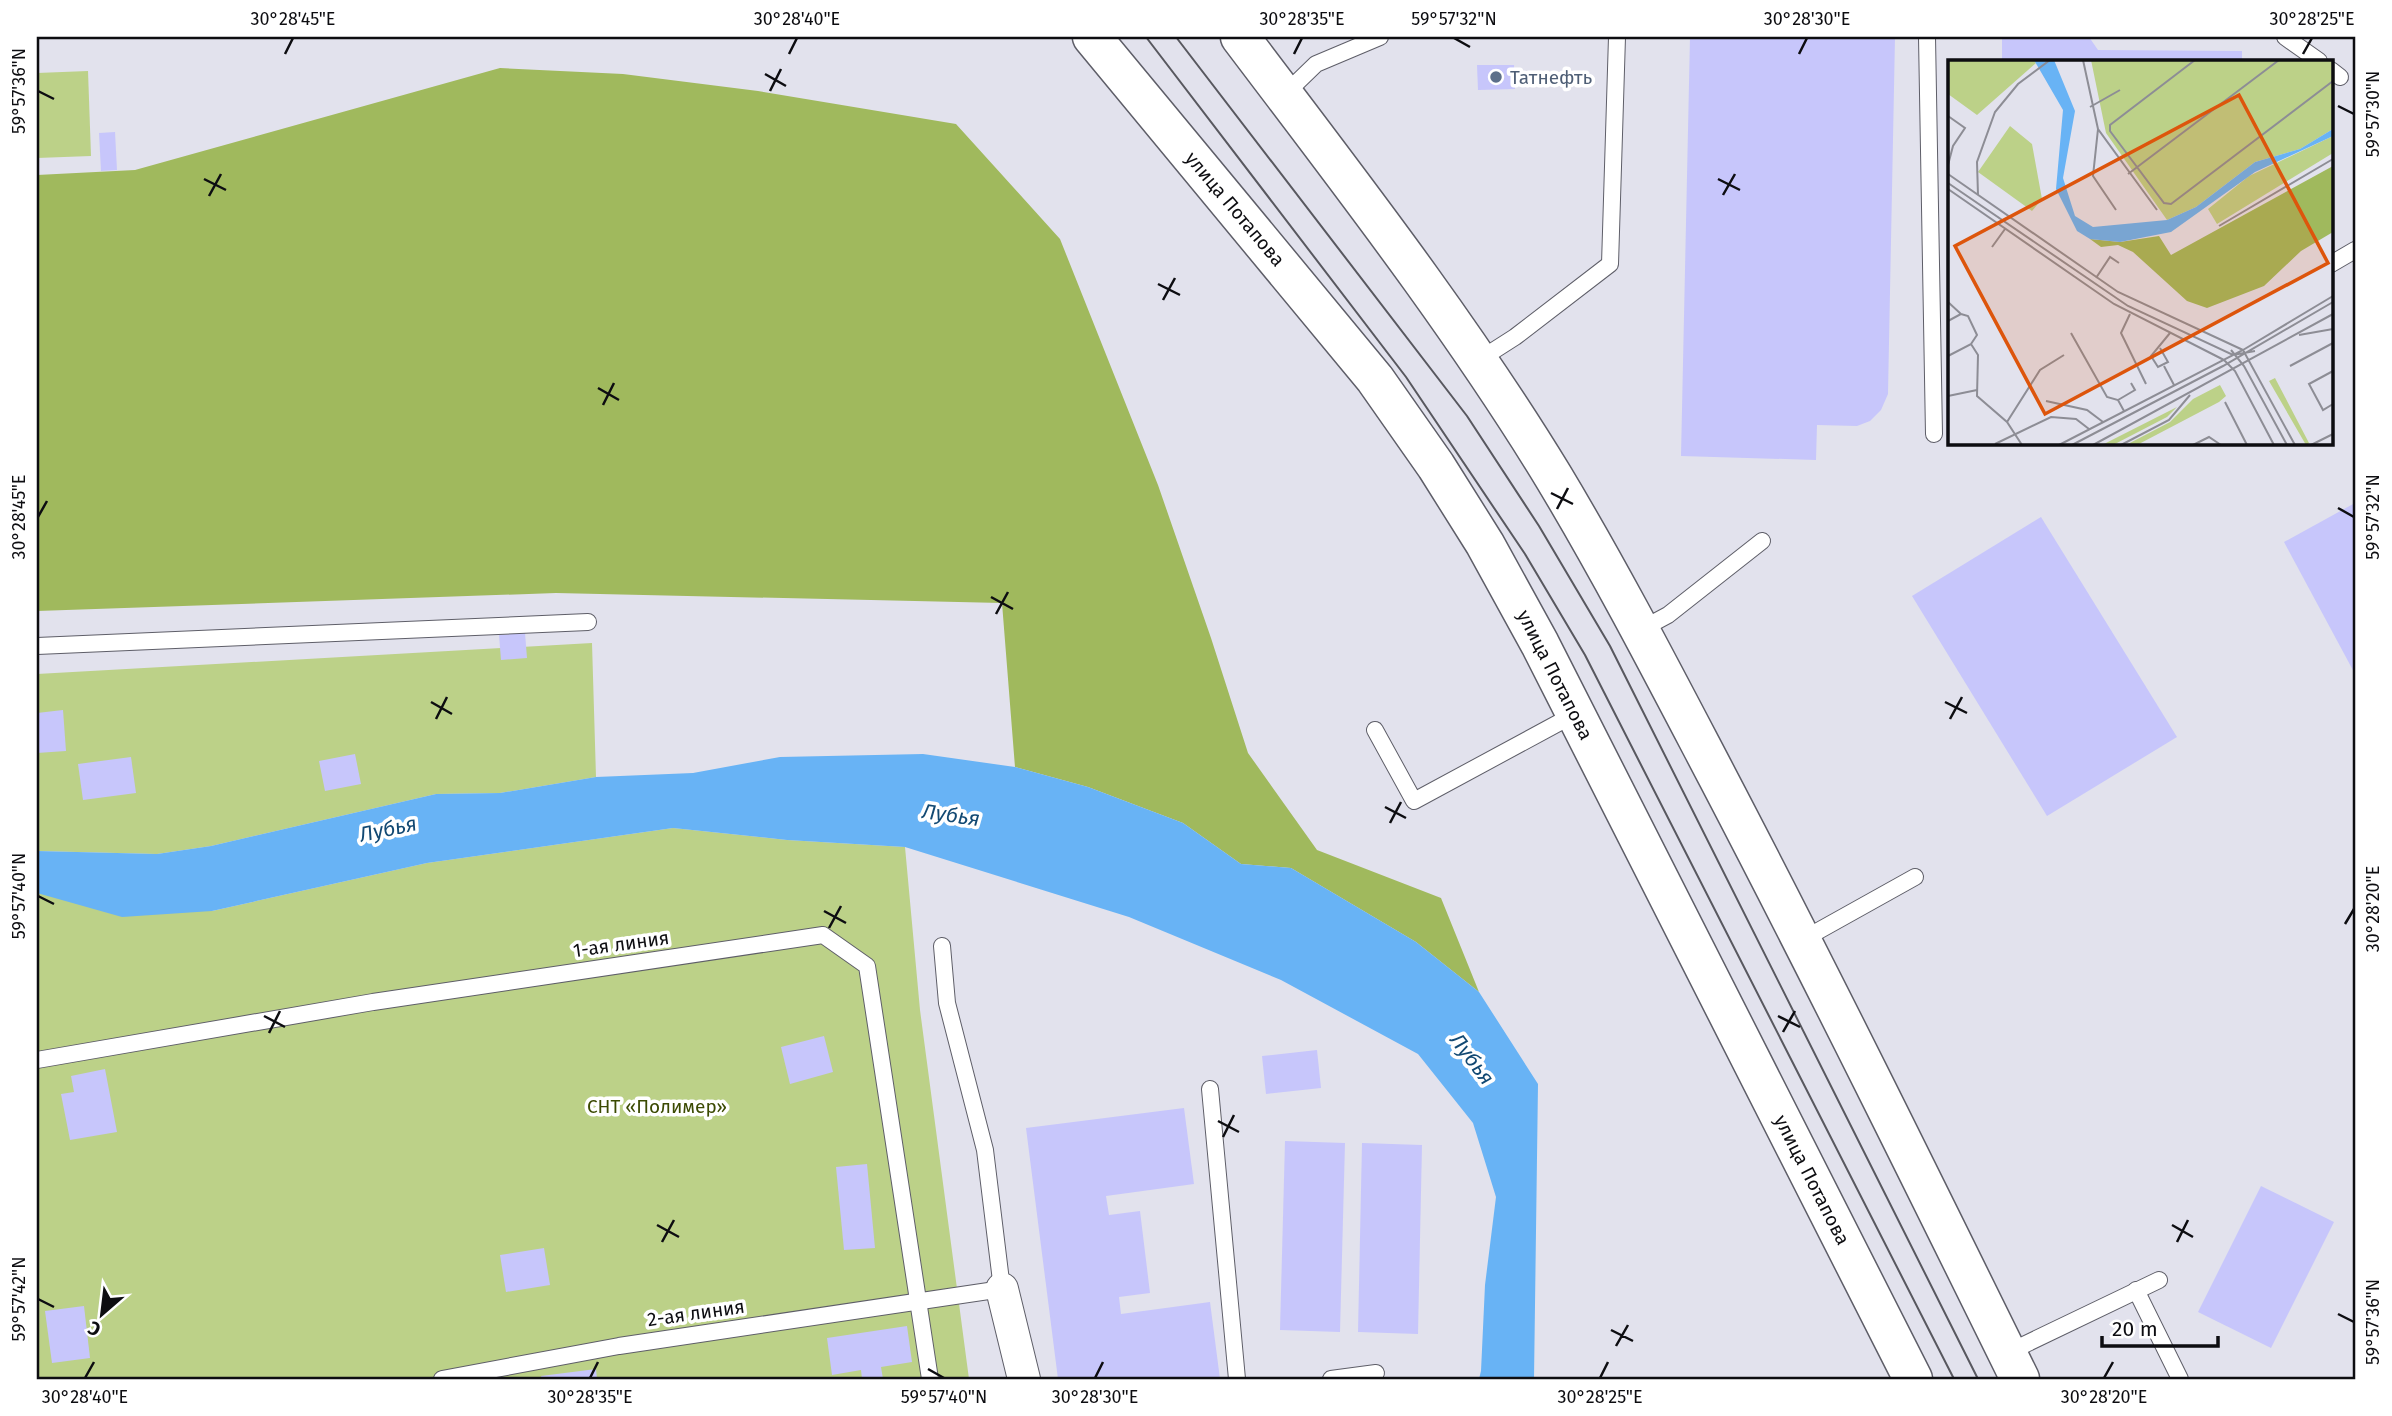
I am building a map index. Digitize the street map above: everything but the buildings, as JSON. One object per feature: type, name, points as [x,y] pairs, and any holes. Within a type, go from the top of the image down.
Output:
[{"type":"street","name":"улица Потапова","points":[[1092,37],[1375,379],[1436,466],[1485,544],[1575,714],[1913,1379]]},
{"type":"street","points":[[1240,37],[1479,360],[1554,478],[1640,630],[1802,940],[2014,1366]]},
{"type":"street","points":[[1002,1289],[1024,1379]]},
{"type":"lane","points":[[1284,95],[1316,64],[1380,37]]},
{"type":"lane","points":[[1479,360],[1515,337],[1610,264],[1617,37]]},
{"type":"lane","points":[[1927,37],[1934,434]]},
{"type":"lane","points":[[2285,37],[2318,60]]},
{"type":"lane","points":[[2332,263],[2355,250]]},
{"type":"lane","points":[[1640,630],[1668,615],[1762,541]]},
{"type":"lane","points":[[37,646],[588,622]]},
{"type":"lane","points":[[1375,730],[1414,801],[1575,714]]},
{"type":"lane","points":[[1802,940],[1915,877]]},
{"type":"lane","name":"1-ая линия","points":[[37,1060],[373,1002],[823,935],[867,966],[930,1379]]},
{"type":"lane","points":[[942,946],[947,1003],[985,1150],[1002,1289]]},
{"type":"lane","points":[[1210,1088],[1237,1379]]},
{"type":"lane","points":[[2014,1366],[2136,1290],[2160,1280]]},
{"type":"lane","name":"2-ая линия","points":[[442,1379],[619,1346],[1002,1289]]},
{"type":"lane","points":[[2136,1290],[2180,1379]]},
{"type":"lane","points":[[1331,1379],[1376,1373]]},
{"type":"green space","points":[[500,68],[623,74],[758,91],[956,124],[1060,239],[1158,485],[1248,753],[1317,850],[1441,898],[1479,992],[1416,942],[1291,868],[1241,864],[1183,823],[1088,787],[1015,767],[1002,603],[556,593],[37,611],[37,175],[135,170]]},
{"type":"green space","points":[[88,71],[91,156],[37,158],[37,73]]},
{"type":"green space","points":[[592,643],[596,777],[500,793],[436,794],[211,846],[157,854],[37,851],[37,674]]},
{"type":"green space","name":"СНТ «Полимер»","points":[[673,828],[787,840],[905,847],[920,1010],[969,1379],[37,1379],[37,893],[212,911],[427,863]]},
{"type":"water","name":"Лубья","points":[[923,754],[1015,767],[1088,787],[1183,823],[1241,864],[1291,868],[1416,942],[1479,992],[1538,1084],[1534,1379],[1479,1379],[1485,1285],[1496,1197],[1473,1123],[1418,1054],[1281,980],[1129,917],[905,847],[787,840],[673,828],[427,863],[212,911],[122,917],[37,893],[37,851],[157,854],[211,846],[436,794],[500,793],[596,777],[693,773],[780,757]]},
{"type":"tram line","points":[[1146,37],[1406,377],[1525,554],[1585,655],[1954,1379]]},
{"type":"tram line","points":[[1176,37],[1467,416],[1539,526],[1610,646],[1978,1379]]},
{"type":"place","name":"Татнефть","points":[[1496,77]]}]
